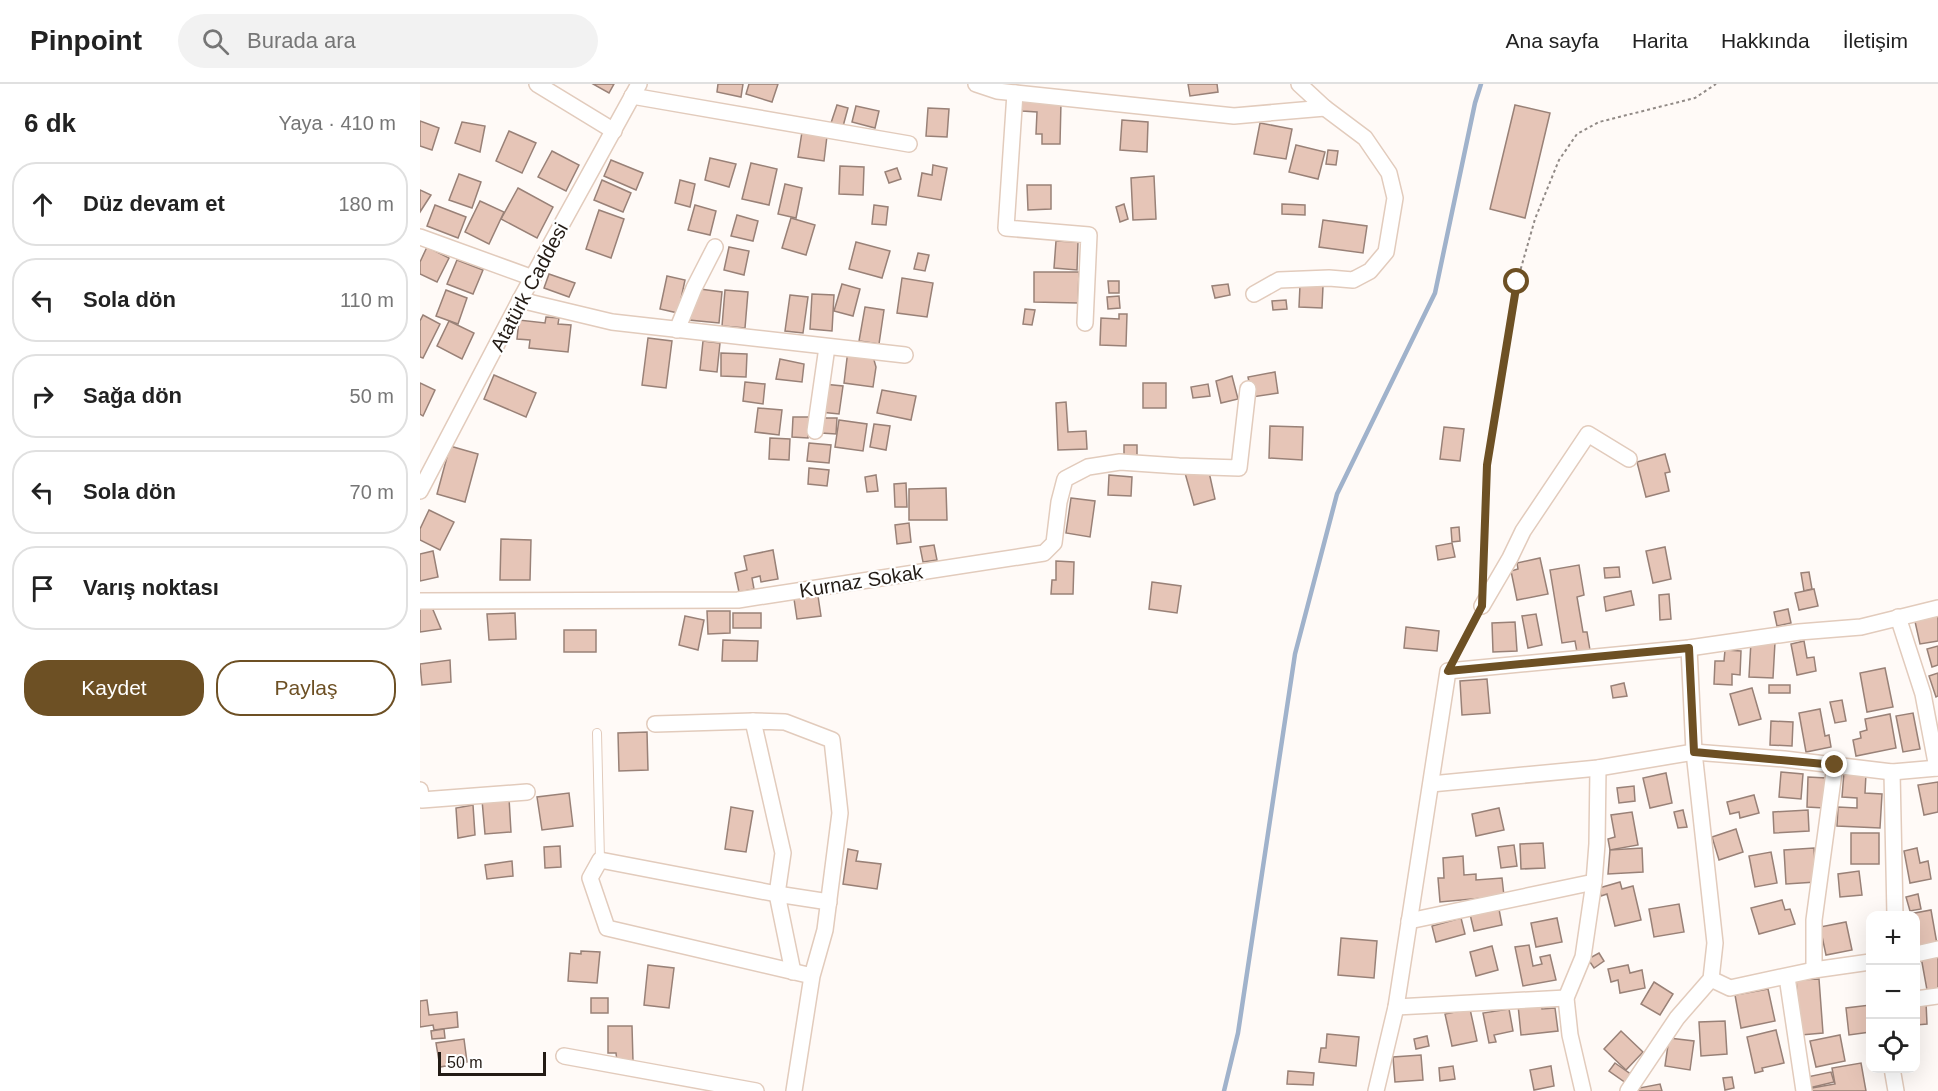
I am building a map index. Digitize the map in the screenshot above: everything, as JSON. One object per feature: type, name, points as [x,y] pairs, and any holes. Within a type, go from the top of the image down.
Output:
[{"type":"street","points":[[537,84],[614,130]]},
{"type":"street","points":[[976,84],[997,91],[1234,116],[1325,108]]},
{"type":"street","points":[[1254,294],[1279,280],[1329,278],[1353,280],[1371,271],[1386,252],[1395,198],[1389,173],[1365,138],[1325,108],[1299,84]]},
{"type":"street","points":[[635,90],[909,144]]},
{"type":"street","name":"Atatürk Caddesi","points":[[420,490],[520,300],[635,90]]},
{"type":"street","points":[[1015,93],[1006,228],[1089,235],[1085,323]]},
{"type":"street","points":[[420,237],[533,278]]},
{"type":"street","points":[[677,330],[694,288],[715,247]]},
{"type":"street","points":[[520,300],[612,322],[905,355]]},
{"type":"street","points":[[815,431],[827,347]]},
{"type":"street","name":"Kurnaz Sokak","points":[[420,601],[738,600],[1024,558],[1044,553],[1054,543],[1059,502],[1065,479],[1089,467],[1120,462],[1239,468],[1248,388]]},
{"type":"street","points":[[1482,606],[1523,531],[1588,434],[1629,459]]},
{"type":"street","points":[[1376,1091],[1396,1006],[1448,671],[1689,648],[1799,632],[1861,627],[1938,608]]},
{"type":"street","points":[[1431,784],[1598,768],[1694,752],[1892,772],[1938,768],[1923,694],[1898,617]]},
{"type":"street","points":[[1628,1091],[1677,1018],[1711,979],[1715,943],[1694,752],[1689,648]]},
{"type":"street","points":[[753,721],[783,853],[777,894],[793,972]]},
{"type":"street","points":[[655,723],[785,722],[832,740],[840,813],[825,930],[812,976],[794,1091]]},
{"type":"street","points":[[1814,970],[1814,920],[1835,765]]},
{"type":"street","points":[[1583,1091],[1570,1035],[1566,998],[1583,957],[1594,882],[1598,844],[1598,768]]},
{"type":"street","points":[[1892,772],[1894,911]]},
{"type":"street","points":[[420,790],[422,800],[527,792]]},
{"type":"street","points":[[812,976],[608,928],[590,878],[600,860],[829,902]]},
{"type":"street","points":[[1409,921],[1594,882]]},
{"type":"street","points":[[1920,953],[1938,949]]},
{"type":"street","points":[[1711,979],[1730,988],[1814,970],[1866,963]]},
{"type":"street","points":[[1787,977],[1804,1091]]},
{"type":"street","points":[[1920,998],[1938,996]]},
{"type":"street","points":[[1396,1006],[1566,998]]},
{"type":"street","points":[[564,1056],[756,1091]]},
{"type":"street","points":[[1893,1073],[1896,1091]]},
{"type":"lane","points":[[597,732],[600,860]]},
{"type":"path","points":[[1483,582],[1487,465],[1517,282],[1535,219],[1559,160],[1576,134],[1599,122],[1695,98],[1716,84]]},
{"type":"path","points":[[1448,671],[1482,606]]},
{"type":"building","points":[[593,84],[614,84],[609,93]]},
{"type":"building","points":[[718,84],[743,84],[741,97],[717,92]]},
{"type":"building","points":[[749,84],[778,84],[772,102],[746,94]]},
{"type":"building","points":[[1188,84],[1217,84],[1218,92],[1190,96]]},
{"type":"building","points":[[1021,100],[1061,102],[1060,144],[1042,144],[1042,134],[1036,134],[1037,112],[1022,111]]},
{"type":"building","points":[[837,105],[848,108],[842,130],[830,126]]},
{"type":"building","points":[[1515,105],[1550,113],[1525,218],[1490,209]]},
{"type":"building","points":[[856,106],[879,111],[875,128],[852,122]]},
{"type":"building","points":[[928,108],[949,109],[947,137],[926,136]]},
{"type":"building","points":[[1122,120],[1148,122],[1147,152],[1120,150]]},
{"type":"building","points":[[420,121],[439,128],[432,150],[420,146]]},
{"type":"building","points":[[462,122],[485,126],[480,152],[455,143]]},
{"type":"building","points":[[1260,123],[1292,129],[1286,159],[1254,154]]},
{"type":"building","points":[[509,131],[536,143],[522,173],[496,161]]},
{"type":"building","points":[[802,132],[827,136],[824,161],[798,157]]},
{"type":"building","points":[[1296,145],[1325,152],[1318,179],[1289,172]]},
{"type":"building","points":[[1328,150],[1338,151],[1336,165],[1326,164]]},
{"type":"building","points":[[552,151],[579,165],[566,191],[538,177]]},
{"type":"building","points":[[710,158],[736,164],[729,187],[705,180]]},
{"type":"building","points":[[611,160],[643,173],[636,190],[604,176]]},
{"type":"building","points":[[751,163],[777,169],[769,205],[742,199]]},
{"type":"building","points":[[933,165],[947,168],[941,200],[918,196],[922,173],[932,175]]},
{"type":"building","points":[[840,166],[864,167],[863,195],[839,194]]},
{"type":"building","points":[[897,168],[901,179],[889,183],[885,172]]},
{"type":"building","points":[[459,174],[481,182],[472,208],[449,200]]},
{"type":"building","points":[[1154,176],[1156,219],[1133,220],[1131,178]]},
{"type":"building","points":[[602,180],[631,193],[623,212],[594,200]]},
{"type":"building","points":[[680,180],[695,184],[690,207],[675,203]]},
{"type":"building","points":[[785,184],[802,188],[796,218],[778,214]]},
{"type":"building","points":[[1027,185],[1051,185],[1051,209],[1028,210]]},
{"type":"building","points":[[518,188],[553,207],[537,238],[501,219]]},
{"type":"building","points":[[420,190],[431,195],[420,212]]},
{"type":"building","points":[[480,201],[504,212],[489,244],[465,232]]},
{"type":"building","points":[[1124,204],[1128,219],[1120,222],[1116,207]]},
{"type":"building","points":[[1282,204],[1305,205],[1305,215],[1282,214]]},
{"type":"building","points":[[435,205],[466,217],[458,238],[427,226]]},
{"type":"building","points":[[695,205],[716,211],[710,235],[688,230]]},
{"type":"building","points":[[874,205],[888,207],[886,225],[872,224]]},
{"type":"building","points":[[599,210],[624,219],[611,258],[586,249]]},
{"type":"building","points":[[737,215],[758,221],[753,241],[731,236]]},
{"type":"building","points":[[791,218],[815,225],[806,255],[782,248]]},
{"type":"building","points":[[1323,220],[1367,226],[1363,253],[1319,247]]},
{"type":"building","points":[[1056,241],[1078,242],[1077,270],[1054,268]]},
{"type":"building","points":[[856,242],[890,251],[882,278],[849,269]]},
{"type":"building","points":[[427,247],[449,258],[437,282],[420,274],[420,262]]},
{"type":"building","points":[[729,247],[749,251],[744,275],[724,270]]},
{"type":"building","points":[[918,253],[929,255],[925,271],[914,269]]},
{"type":"building","points":[[457,260],[483,270],[473,294],[447,284]]},
{"type":"building","points":[[1034,272],[1079,272],[1078,303],[1034,302]]},
{"type":"building","points":[[549,274],[575,283],[569,297],[544,288]]},
{"type":"building","points":[[667,276],[685,280],[678,313],[660,309]]},
{"type":"building","points":[[902,278],[933,283],[927,317],[897,313]]},
{"type":"building","points":[[1108,281],[1119,281],[1119,293],[1109,293]]},
{"type":"building","points":[[842,284],[860,289],[853,316],[834,311]]},
{"type":"building","points":[[1228,284],[1230,295],[1215,298],[1212,286]]},
{"type":"building","points":[[1300,285],[1323,286],[1322,308],[1299,307]]},
{"type":"building","points":[[700,289],[722,292],[719,323],[689,320]]},
{"type":"building","points":[[446,290],[467,298],[458,324],[436,316]]},
{"type":"building","points":[[725,290],[748,292],[745,328],[722,326]]},
{"type":"building","points":[[812,294],[834,295],[832,331],[810,329]]},
{"type":"building","points":[[790,295],[808,297],[803,333],[785,331]]},
{"type":"building","points":[[1119,296],[1120,308],[1108,309],[1107,297]]},
{"type":"building","points":[[1286,300],[1287,309],[1273,310],[1272,301]]},
{"type":"building","points":[[865,307],[884,310],[879,344],[859,341]]},
{"type":"building","points":[[1025,309],[1035,310],[1032,325],[1023,324]]},
{"type":"building","points":[[1119,314],[1127,314],[1126,346],[1100,345],[1101,318],[1119,319]]},
{"type":"building","points":[[423,315],[440,324],[423,358],[420,357],[420,321]]},
{"type":"building","points":[[546,317],[559,318],[558,324],[571,325],[568,352],[529,348],[530,340],[517,339],[519,320],[545,323]]},
{"type":"building","points":[[449,321],[474,333],[462,359],[437,346]]},
{"type":"building","points":[[648,338],[672,341],[666,388],[642,385]]},
{"type":"building","points":[[703,341],[720,343],[717,372],[700,370]]},
{"type":"building","points":[[848,350],[872,353],[876,367],[873,387],[844,383]]},
{"type":"building","points":[[721,353],[747,354],[746,377],[721,376]]},
{"type":"building","points":[[780,359],[804,364],[802,382],[776,379]]},
{"type":"building","points":[[1275,372],[1278,393],[1252,397],[1248,377]]},
{"type":"building","points":[[494,375],[536,393],[526,417],[484,399]]},
{"type":"building","points":[[1232,376],[1238,399],[1221,403],[1216,381]]},
{"type":"building","points":[[745,382],[765,384],[763,404],[743,401]]},
{"type":"building","points":[[420,383],[435,390],[423,416],[420,414]]},
{"type":"building","points":[[1143,383],[1166,383],[1166,408],[1143,408]]},
{"type":"building","points":[[823,384],[843,386],[839,414],[820,412]]},
{"type":"building","points":[[1208,384],[1210,396],[1193,398],[1191,387]]},
{"type":"building","points":[[882,390],[916,396],[911,420],[877,413]]},
{"type":"building","points":[[1066,402],[1068,432],[1086,431],[1087,449],[1058,450],[1056,403]]},
{"type":"building","points":[[758,408],[782,410],[779,435],[755,432]]},
{"type":"building","points":[[793,417],[809,417],[808,438],[792,437]]},
{"type":"building","points":[[821,418],[837,418],[836,434],[821,433]]},
{"type":"building","points":[[839,420],[867,424],[863,451],[835,447]]},
{"type":"building","points":[[874,424],[890,426],[886,450],[870,447]]},
{"type":"building","points":[[1270,426],[1303,427],[1302,460],[1269,458]]},
{"type":"building","points":[[1444,427],[1464,429],[1460,461],[1440,459]]},
{"type":"building","points":[[770,438],[790,439],[789,460],[769,459]]},
{"type":"building","points":[[809,443],[831,445],[829,463],[807,461]]},
{"type":"building","points":[[1124,445],[1137,445],[1137,456],[1124,456]]},
{"type":"building","points":[[450,446],[478,454],[465,502],[437,494]]},
{"type":"building","points":[[1665,454],[1670,472],[1665,473],[1669,491],[1646,497],[1637,462]]},
{"type":"building","points":[[809,468],[829,470],[827,486],[808,484]]},
{"type":"building","points":[[1209,472],[1215,499],[1194,505],[1185,473]]},
{"type":"building","points":[[876,475],[878,491],[867,492],[865,477]]},
{"type":"building","points":[[1109,475],[1132,477],[1131,496],[1108,495]]},
{"type":"building","points":[[906,483],[907,507],[895,507],[894,484]]},
{"type":"building","points":[[946,488],[947,520],[909,520],[909,489]]},
{"type":"building","points":[[1071,498],[1095,501],[1090,537],[1066,533]]},
{"type":"building","points":[[429,510],[454,522],[440,550],[420,540],[420,529]]},
{"type":"building","points":[[909,523],[911,542],[897,544],[895,525]]},
{"type":"building","points":[[1459,527],[1460,541],[1452,542],[1451,528]]},
{"type":"building","points":[[501,539],[531,540],[530,580],[500,580]]},
{"type":"building","points":[[1452,543],[1455,557],[1438,560],[1436,546]]},
{"type":"building","points":[[934,545],[937,560],[923,562],[920,547]]},
{"type":"building","points":[[1665,547],[1671,579],[1653,583],[1646,551]]},
{"type":"building","points":[[773,550],[778,579],[761,582],[760,576],[752,578],[754,589],[739,592],[735,573],[747,570],[744,556]]},
{"type":"building","points":[[433,551],[438,577],[420,581],[420,554]]},
{"type":"building","points":[[1540,558],[1548,594],[1517,600],[1511,571],[1518,569],[1517,563]]},
{"type":"building","points":[[1056,561],[1074,562],[1073,594],[1051,594],[1052,580],[1056,580]]},
{"type":"building","points":[[1579,565],[1584,595],[1577,597],[1583,632],[1587,632],[1590,650],[1577,652],[1575,641],[1562,643],[1550,570]]},
{"type":"building","points":[[1619,567],[1620,577],[1605,578],[1604,568]]},
{"type":"building","points":[[1809,572],[1812,589],[1804,591],[1801,573]]},
{"type":"building","points":[[1152,582],[1181,586],[1177,613],[1149,609]]},
{"type":"building","points":[[1814,589],[1818,606],[1799,610],[1795,593]]},
{"type":"building","points":[[1631,591],[1634,605],[1606,611],[1604,597]]},
{"type":"building","points":[[1669,594],[1671,619],[1660,620],[1659,595]]},
{"type":"building","points":[[818,596],[821,616],[797,619],[794,599]]},
{"type":"building","points":[[420,604],[431,605],[441,629],[420,632]]},
{"type":"building","points":[[1788,609],[1791,623],[1777,626],[1774,612]]},
{"type":"building","points":[[707,611],[730,611],[730,633],[708,634]]},
{"type":"building","points":[[1938,612],[1938,641],[1920,644],[1914,617]]},
{"type":"building","points":[[515,613],[516,639],[489,640],[487,614]]},
{"type":"building","points":[[733,613],[761,613],[761,628],[733,628]]},
{"type":"building","points":[[1536,614],[1542,645],[1528,648],[1522,616]]},
{"type":"building","points":[[685,616],[704,620],[698,650],[679,645]]},
{"type":"building","points":[[1515,622],[1517,651],[1493,652],[1492,623]]},
{"type":"building","points":[[1406,627],[1439,631],[1437,651],[1404,648]]},
{"type":"building","points":[[564,630],[596,630],[596,652],[564,652]]},
{"type":"building","points":[[723,640],[758,641],[757,661],[722,661]]},
{"type":"building","points":[[1751,641],[1775,642],[1773,678],[1749,677]]},
{"type":"building","points":[[1804,641],[1807,658],[1814,657],[1816,671],[1797,675],[1791,644]]},
{"type":"building","points":[[1938,646],[1938,665],[1932,667],[1927,649]]},
{"type":"building","points":[[1725,650],[1741,651],[1740,675],[1732,674],[1732,685],[1714,684],[1715,661],[1724,661]]},
{"type":"building","points":[[450,660],[451,682],[422,685],[420,664]]},
{"type":"building","points":[[1885,668],[1893,707],[1867,712],[1860,673]]},
{"type":"building","points":[[1938,673],[1938,696],[1936,697],[1929,676]]},
{"type":"building","points":[[1487,679],[1490,713],[1462,715],[1460,681]]},
{"type":"building","points":[[1624,683],[1627,696],[1613,698],[1611,686]]},
{"type":"building","points":[[1769,685],[1790,685],[1790,693],[1769,693]]},
{"type":"building","points":[[1752,688],[1761,719],[1739,725],[1730,694]]},
{"type":"building","points":[[1842,700],[1846,721],[1835,723],[1830,702]]},
{"type":"building","points":[[1820,709],[1825,736],[1829,735],[1831,747],[1806,752],[1799,713]]},
{"type":"building","points":[[1913,713],[1920,749],[1903,752],[1896,716]]},
{"type":"building","points":[[1890,714],[1896,748],[1856,756],[1853,740],[1861,738],[1860,732],[1867,730],[1865,719]]},
{"type":"building","points":[[1771,721],[1793,722],[1792,746],[1770,745]]},
{"type":"building","points":[[647,732],[648,770],[619,771],[618,733]]},
{"type":"building","points":[[1781,772],[1803,774],[1801,799],[1779,797]]},
{"type":"building","points":[[1844,772],[1866,774],[1865,793],[1882,794],[1880,828],[1837,826],[1838,807],[1857,808],[1857,798],[1842,797]]},
{"type":"building","points":[[1666,773],[1672,803],[1650,808],[1643,778]]},
{"type":"building","points":[[1808,777],[1826,778],[1824,808],[1807,807]]},
{"type":"building","points":[[1938,782],[1938,812],[1924,815],[1918,785]]},
{"type":"building","points":[[1634,786],[1635,801],[1619,803],[1617,788]]},
{"type":"building","points":[[569,793],[573,826],[542,830],[537,797]]},
{"type":"building","points":[[1754,795],[1759,813],[1740,818],[1739,812],[1730,814],[1727,802]]},
{"type":"building","points":[[509,798],[511,832],[485,834],[482,800]]},
{"type":"building","points":[[473,805],[475,835],[458,838],[456,808]]},
{"type":"building","points":[[731,807],[753,811],[746,852],[725,849]]},
{"type":"building","points":[[1499,808],[1504,830],[1476,836],[1472,814]]},
{"type":"building","points":[[1683,810],[1687,827],[1678,828],[1674,812]]},
{"type":"building","points":[[1808,810],[1809,831],[1774,833],[1773,812]]},
{"type":"building","points":[[1632,812],[1638,845],[1610,850],[1608,839],[1615,837],[1611,815]]},
{"type":"building","points":[[1736,829],[1743,852],[1719,860],[1712,837]]},
{"type":"building","points":[[1851,833],[1879,833],[1879,864],[1851,864]]},
{"type":"building","points":[[1543,843],[1545,868],[1521,869],[1520,844]]},
{"type":"building","points":[[1514,845],[1517,866],[1501,868],[1498,847]]},
{"type":"building","points":[[560,846],[561,867],[545,868],[544,847]]},
{"type":"building","points":[[1642,848],[1643,872],[1608,874],[1610,850]]},
{"type":"building","points":[[1814,848],[1816,882],[1786,884],[1784,850]]},
{"type":"building","points":[[1917,848],[1920,863],[1928,861],[1931,879],[1910,883],[1904,851]]},
{"type":"building","points":[[848,849],[858,851],[856,861],[881,864],[877,889],[843,884]]},
{"type":"building","points":[[1771,852],[1777,883],[1755,887],[1749,856]]},
{"type":"building","points":[[1463,856],[1464,875],[1476,874],[1476,880],[1502,878],[1504,896],[1440,902],[1438,878],[1444,878],[1443,858]]},
{"type":"building","points":[[512,861],[513,876],[487,879],[485,865]]},
{"type":"building","points":[[1859,871],[1862,895],[1840,897],[1838,874]]},
{"type":"building","points":[[1620,882],[1622,889],[1633,886],[1641,920],[1615,926],[1607,894],[1601,896],[1599,888]]},
{"type":"building","points":[[1918,894],[1921,909],[1910,911],[1906,897]]},
{"type":"building","points":[[1782,900],[1785,910],[1790,909],[1795,924],[1759,934],[1751,908]]},
{"type":"building","points":[[1498,904],[1502,925],[1474,931],[1469,910]]},
{"type":"building","points":[[1679,904],[1684,932],[1654,937],[1649,909]]},
{"type":"building","points":[[1931,910],[1937,944],[1920,947],[1920,912]]},
{"type":"building","points":[[1461,918],[1465,934],[1436,942],[1432,926]]},
{"type":"building","points":[[1557,918],[1562,942],[1536,947],[1531,923]]},
{"type":"building","points":[[1846,922],[1852,950],[1826,955],[1820,927]]},
{"type":"building","points":[[1341,938],[1377,941],[1374,978],[1338,975]]},
{"type":"building","points":[[1529,945],[1533,966],[1542,964],[1540,957],[1550,955],[1556,980],[1523,986],[1515,947]]},
{"type":"building","points":[[1492,946],[1498,970],[1476,976],[1470,952]]},
{"type":"building","points":[[581,951],[600,952],[597,983],[568,981],[570,953],[581,954]]},
{"type":"building","points":[[1599,953],[1604,961],[1594,968],[1588,959]]},
{"type":"building","points":[[1938,953],[1938,988],[1927,990],[1921,957]]},
{"type":"building","points":[[648,965],[674,968],[669,1008],[644,1005]]},
{"type":"building","points":[[1628,965],[1630,973],[1642,970],[1645,988],[1620,993],[1618,980],[1611,982],[1608,969]]},
{"type":"building","points":[[1819,979],[1823,1033],[1801,1035],[1796,980]]},
{"type":"building","points":[[1654,982],[1673,994],[1660,1015],[1641,1004]]},
{"type":"building","points":[[1768,989],[1775,1021],[1741,1028],[1735,995]]},
{"type":"building","points":[[591,998],[608,998],[608,1013],[591,1013]]},
{"type":"building","points":[[427,1000],[429,1015],[457,1012],[458,1027],[434,1030],[433,1025],[420,1027],[420,1001]]},
{"type":"building","points":[[1541,1002],[1542,1009],[1555,1008],[1558,1031],[1521,1035],[1518,1005]]},
{"type":"building","points":[[1926,1002],[1927,1024],[1920,1025],[1920,1003]]},
{"type":"building","points":[[1866,1006],[1866,1033],[1849,1035],[1846,1008]]},
{"type":"building","points":[[1470,1009],[1477,1041],[1452,1046],[1445,1014]]},
{"type":"building","points":[[1509,1009],[1513,1031],[1494,1035],[1496,1042],[1489,1043],[1483,1013]]},
{"type":"building","points":[[1725,1021],[1727,1054],[1701,1056],[1699,1022]]},
{"type":"building","points":[[608,1026],[632,1026],[633,1061],[617,1061],[616,1053],[608,1053]]},
{"type":"building","points":[[444,1029],[445,1038],[432,1039],[431,1031]]},
{"type":"building","points":[[1776,1030],[1784,1063],[1762,1068],[1763,1071],[1755,1073],[1747,1037]]},
{"type":"building","points":[[1621,1031],[1643,1052],[1626,1070],[1604,1049]]},
{"type":"building","points":[[1327,1034],[1359,1037],[1356,1066],[1319,1062],[1321,1048],[1326,1048]]},
{"type":"building","points":[[1840,1035],[1845,1061],[1816,1067],[1810,1041]]},
{"type":"building","points":[[1427,1036],[1429,1046],[1416,1049],[1414,1039]]},
{"type":"building","points":[[1669,1038],[1694,1041],[1690,1070],[1665,1066]]},
{"type":"building","points":[[464,1039],[467,1062],[440,1067],[436,1043]]},
{"type":"building","points":[[1421,1055],[1423,1080],[1395,1082],[1393,1057]]},
{"type":"building","points":[[1615,1063],[1632,1075],[1626,1083],[1609,1071]]},
{"type":"building","points":[[1861,1063],[1866,1091],[1812,1091],[1812,1088],[1835,1084],[1832,1068]]},
{"type":"building","points":[[1453,1066],[1455,1079],[1440,1081],[1439,1068]]},
{"type":"building","points":[[1551,1066],[1554,1086],[1534,1090],[1530,1070]]},
{"type":"building","points":[[1288,1071],[1314,1073],[1313,1085],[1287,1084]]},
{"type":"building","points":[[1831,1072],[1834,1082],[1809,1088],[1807,1077]]},
{"type":"building","points":[[1732,1077],[1734,1088],[1725,1090],[1723,1078]]},
{"type":"building","points":[[1660,1084],[1662,1091],[1634,1091],[1634,1089]]},
{"type":"waterway","points":[[1224,1091],[1238,1033],[1295,654],[1337,494],[1435,293],[1481,84]]},
{"type":"route","points":[[1517,282],[1487,465],[1482,606],[1448,671],[1689,648],[1694,752],[1835,765]]}]
